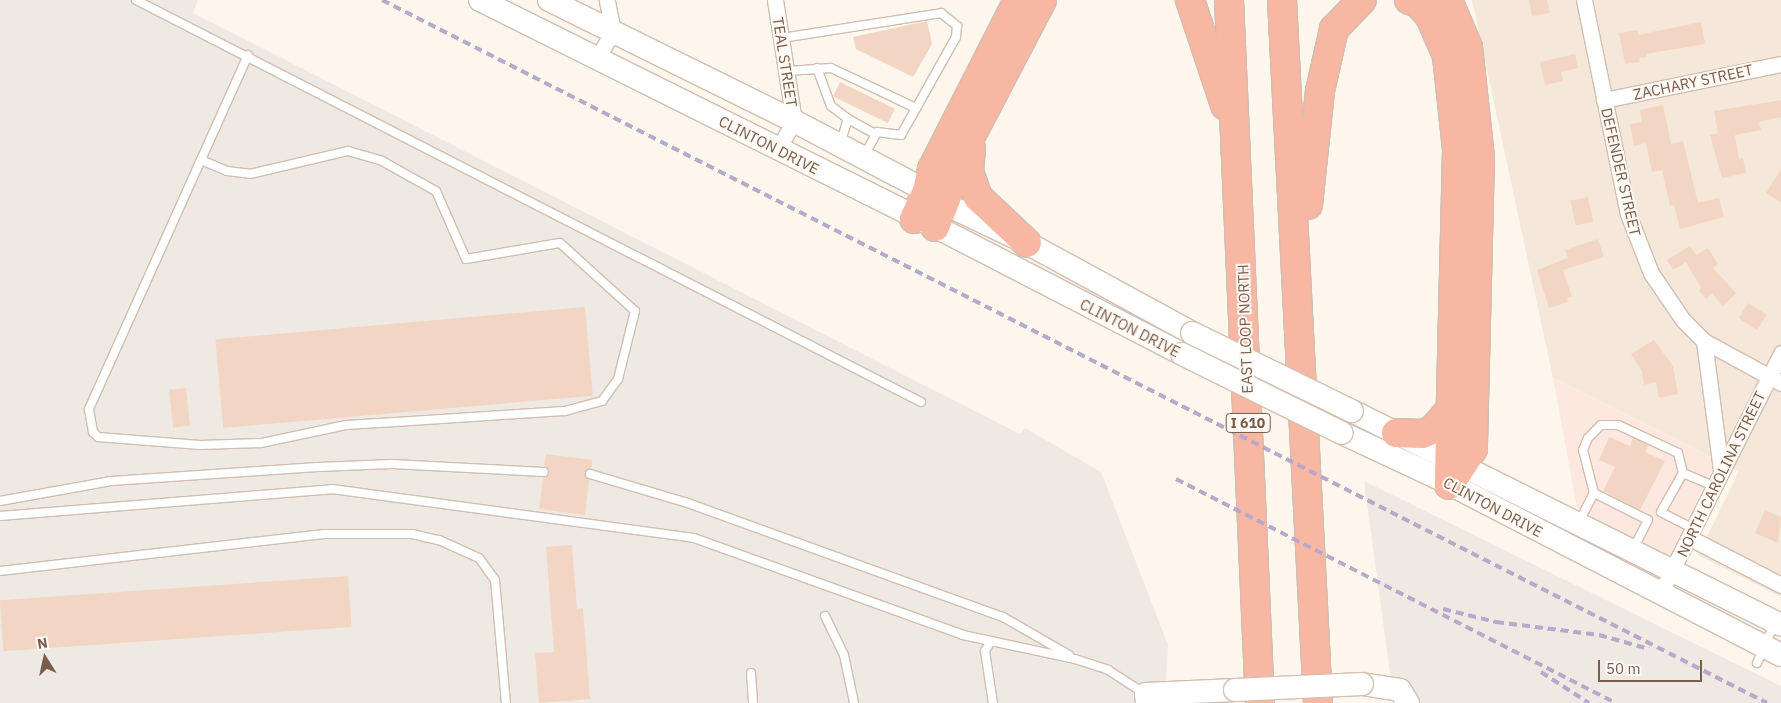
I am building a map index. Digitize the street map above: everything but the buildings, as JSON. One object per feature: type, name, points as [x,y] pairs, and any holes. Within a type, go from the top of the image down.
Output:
[{"type":"highway","points":[[930,210],[932,169],[1018,0]]},
{"type":"highway","points":[[930,210],[1042,0]]},
{"type":"highway","points":[[1190,0],[1237,143]]},
{"type":"highway","name":"EAST LOOP NORTH","points":[[1229,0],[1237,143],[1260,703]]},
{"type":"highway","points":[[1282,0],[1318,703]]},
{"type":"highway","points":[[1298,301],[1320,91],[1334,29],[1362,0]]},
{"type":"highway","points":[[1410,0],[1418,3],[1439,32],[1447,56],[1453,102],[1457,150],[1451,409],[1455,471]]},
{"type":"highway","points":[[1448,0],[1468,48],[1480,157],[1473,448],[1455,471]]},
{"type":"highway","points":[[971,136],[969,171],[978,197],[1027,243]]},
{"type":"highway","points":[[1396,433],[1422,434],[1432,430],[1451,409]]},
{"type":"main road","name":"CLINTON DRIVE","points":[[480,0],[597,57],[777,150],[930,210],[1027,243],[1192,333],[1396,433],[1455,471],[1660,594],[1767,655]]},
{"type":"main road","name":"CLINTON DRIVE","points":[[549,0],[794,121],[864,158],[930,210],[1182,354],[1342,433],[1455,471],[1578,523],[1778,624]]},
{"type":"main road","points":[[1146,698],[1208,692],[1362,684],[1400,690],[1408,703]]},
{"type":"street","points":[[597,57],[612,32],[607,0]]},
{"type":"street","name":"TEAL STREET","points":[[775,0],[788,71],[794,121],[777,150]]},
{"type":"street","name":"DEFENDER STREET","points":[[1584,0],[1634,234],[1664,296],[1704,341],[1775,380]]},
{"type":"street","name":"ZACHARY STREET","points":[[1604,100],[1781,64]]},
{"type":"street","points":[[1704,341],[1721,471]]},
{"type":"street","name":"NORTH CAROLINA STREET","points":[[1660,594],[1716,487],[1721,471],[1775,380],[1781,353]]},
{"type":"street","points":[[1692,534],[1781,585]]},
{"type":"lane","points":[[136,0],[248,55],[921,402]]},
{"type":"lane","points":[[782,38],[941,13],[957,26],[956,37],[900,135],[875,134],[848,119],[831,106],[817,68]]},
{"type":"lane","points":[[201,160],[227,172],[250,174],[348,151],[382,161],[436,190],[466,259],[560,243],[635,311],[618,378],[602,401],[564,410],[346,425],[261,442],[200,445],[98,437],[93,432],[89,409],[248,55]]},
{"type":"lane","points":[[788,71],[831,68],[916,108]]},
{"type":"lane","points":[[839,145],[848,119]]},
{"type":"lane","points":[[864,158],[875,134]]},
{"type":"lane","points":[[1578,523],[1594,493],[1583,450],[1588,438],[1602,426],[1618,425],[1678,453],[1682,473],[1661,512],[1648,520],[1632,550]]},
{"type":"lane","points":[[0,501],[111,481],[318,467],[392,464],[544,472]]},
{"type":"lane","points":[[1682,473],[1716,487]]},
{"type":"lane","points":[[590,474],[688,503],[1003,617],[1075,659]]},
{"type":"lane","points":[[0,516],[332,490],[694,538],[963,635],[1075,659],[1108,670],[1146,698]]},
{"type":"lane","points":[[1594,493],[1648,520]]},
{"type":"lane","points":[[1661,512],[1692,534]]},
{"type":"lane","points":[[0,571],[324,534],[412,534],[439,540],[480,558],[495,580],[506,703]]},
{"type":"lane","points":[[825,616],[844,655],[854,703]]},
{"type":"lane","points":[[1767,655],[1778,624]]},
{"type":"lane","points":[[991,641],[985,651],[993,703]]},
{"type":"lane","points":[[751,674],[754,703]]},
{"type":"shaded area","points":[[0,0],[198,0],[193,13],[1020,434],[1025,428],[1101,472],[1168,645],[1165,703],[0,703]]},
{"type":"shaded area","points":[[1472,0],[1781,0],[1781,597],[1698,555],[1739,471],[1553,378]]},
{"type":"shaded area","points":[[1553,378],[1717,460],[1667,560],[1577,508]]},
{"type":"shaded area","points":[[1364,481],[1781,686],[1781,703],[1394,703]]},
{"type":"railway","points":[[382,0],[1767,703]]},
{"type":"railway","points":[[1176,479],[1616,703]]},
{"type":"railway","points":[[1443,609],[1496,622],[1599,635],[1649,649]]},
{"type":"railway","points":[[1541,672],[1589,703]]}]
